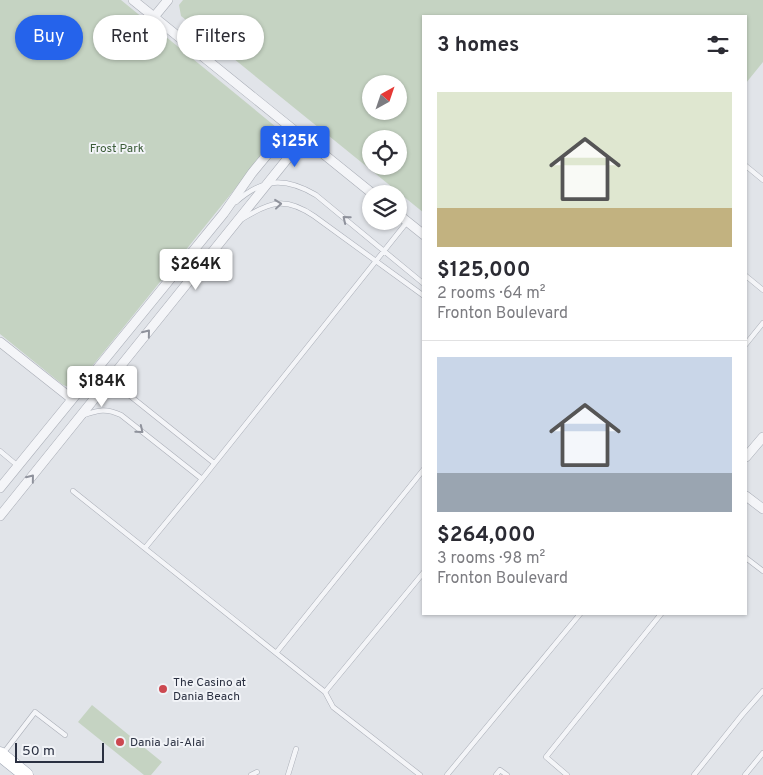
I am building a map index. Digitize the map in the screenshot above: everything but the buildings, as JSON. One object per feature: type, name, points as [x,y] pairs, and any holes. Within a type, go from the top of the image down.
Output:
[{"type":"main road","points":[[1,755],[26,775]]},
{"type":"street","points":[[133,0],[150,15]]},
{"type":"street","points":[[156,15],[168,0]]},
{"type":"street","points":[[167,28],[362,185]]},
{"type":"street","points":[[0,488],[224,213],[252,173],[290,127]]},
{"type":"street","points":[[0,516],[304,138]]},
{"type":"street","points":[[407,222],[422,233]]},
{"type":"street","points":[[0,342],[72,399]]},
{"type":"street","points":[[747,456],[763,437]]},
{"type":"street","points":[[747,497],[763,509]]},
{"type":"lane","points":[[747,167],[763,180]]},
{"type":"lane","points":[[224,213],[243,195],[267,183],[291,184],[304,188],[316,195],[422,282]]},
{"type":"lane","points":[[234,224],[261,208],[274,204],[286,203],[296,205],[422,295]]},
{"type":"lane","points":[[144,548],[202,479],[400,230]]},
{"type":"lane","points":[[747,277],[763,290]]},
{"type":"lane","points":[[747,343],[763,323]]},
{"type":"lane","points":[[81,389],[106,384],[118,387],[132,396],[214,463]]},
{"type":"lane","points":[[80,416],[106,410],[121,415],[202,479]]},
{"type":"lane","points":[[0,451],[18,466]]},
{"type":"lane","points":[[276,653],[422,471]]},
{"type":"lane","points":[[73,491],[325,692],[333,706],[420,775]]},
{"type":"lane","points":[[747,559],[763,571]]},
{"type":"lane","points":[[325,692],[422,574]]},
{"type":"lane","points":[[447,775],[579,615]]},
{"type":"lane","points":[[567,775],[546,757],[660,615]]},
{"type":"lane","points":[[694,775],[763,691]]},
{"type":"lane","points":[[1,755],[35,712],[65,735]]},
{"type":"lane","points":[[288,775],[296,749]]},
{"type":"lane","points":[[745,775],[763,753]]},
{"type":"lane","points":[[496,775],[500,770],[507,775]]},
{"type":"lane","points":[[251,775],[258,772]]},
{"type":"green space","name":"Frost Park","points":[[0,0],[121,0],[139,15],[93,15],[93,60],[167,60],[167,38],[177,46],[177,60],[194,60],[276,127],[272,143],[77,385],[69,387],[63,385],[0,334]]},
{"type":"green space","points":[[183,0],[763,0],[763,62],[747,82],[747,15],[422,15],[422,211],[407,199],[407,185],[389,185],[377,175],[407,175],[407,130],[362,130],[362,163],[235,60],[264,60],[264,15],[181,15],[179,5]]},
{"type":"green space","name":"Dania Jai-Alai","points":[[92,705],[162,762],[151,775],[144,775],[78,722]]},
{"type":"place","name":"The Casino at Dania Beach","points":[[163,689]]},
{"type":"place","name":"Dania Jai-Alai","points":[[120,742]]}]
